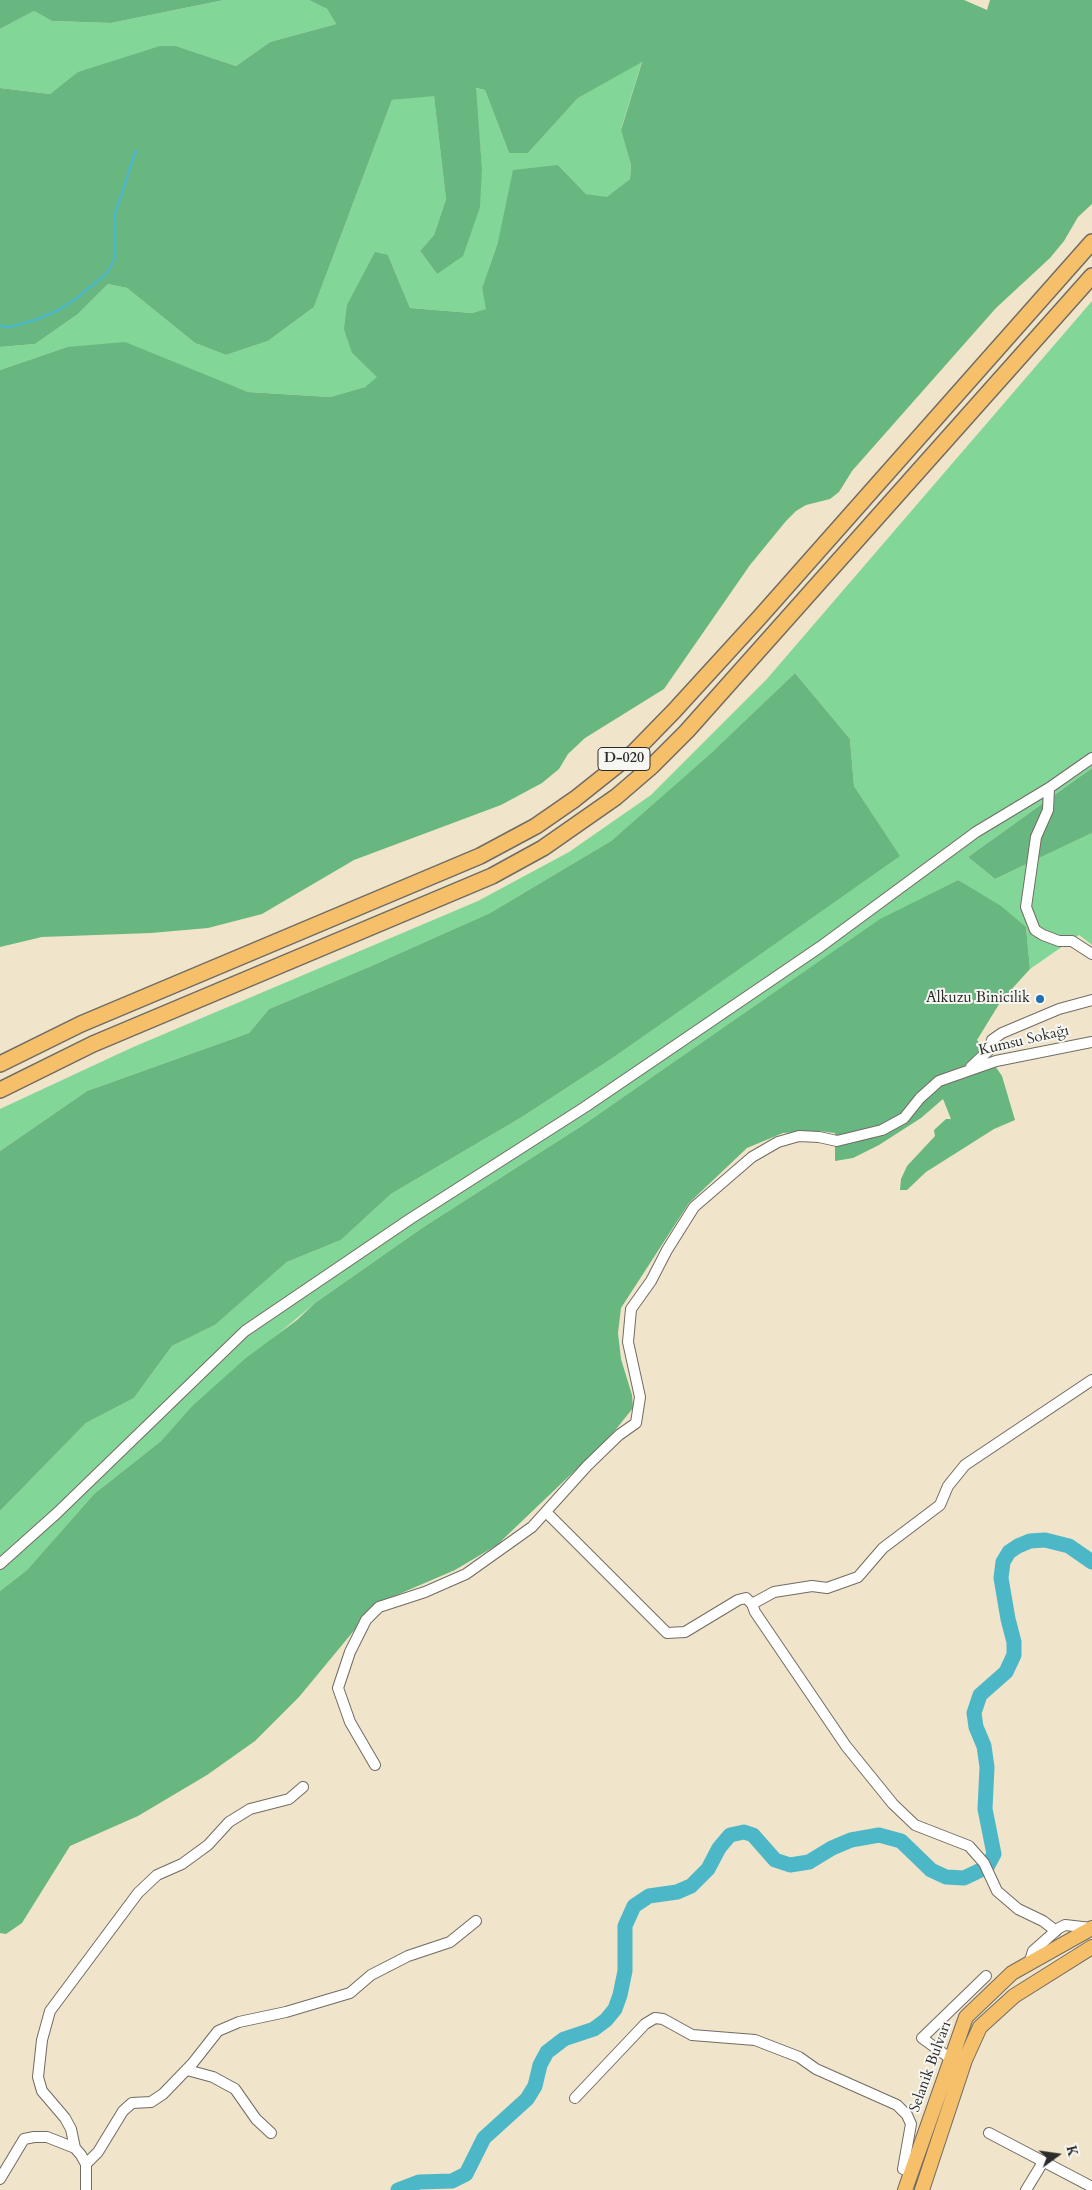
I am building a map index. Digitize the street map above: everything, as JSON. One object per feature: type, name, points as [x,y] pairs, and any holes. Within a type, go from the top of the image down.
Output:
[{"type":"highway","name":"D-020","points":[[0,1064],[81,1024],[480,856],[536,826],[582,794],[634,752],[674,711],[759,618],[1092,242]]},
{"type":"highway","name":"D-020","points":[[0,1090],[94,1044],[492,876],[551,843],[616,797],[658,760],[698,718],[1092,276]]},
{"type":"main road","name":"Selanik Bulvarı","points":[[922,2190],[953,2075],[952,2059],[966,2017],[1012,1973],[1092,1928]]},
{"type":"main road","name":"Selanik Bulvarı","points":[[905,2190],[953,2075],[980,2027],[1014,1996],[1092,1947]]},
{"type":"street","points":[[0,1564],[56,1513],[245,1331],[410,1219],[585,1107],[820,947],[976,832],[1049,788],[1092,758]]},
{"type":"street","points":[[1049,788],[1048,810],[1036,837],[1026,907],[1036,930],[1043,935],[1059,940],[1072,941],[1092,954]]},
{"type":"street","name":"Kumsu Sokağı","points":[[964,1072],[990,1050],[992,1040],[1002,1033],[1059,1009],[1092,1000]]},
{"type":"street","name":"Kumsu Sokağı","points":[[964,1072],[1031,1053],[1092,1042]]},
{"type":"street","points":[[375,1765],[350,1722],[338,1688],[350,1652],[366,1620],[380,1607],[425,1592],[466,1574],[532,1527],[587,1466],[619,1435],[636,1423],[640,1397],[628,1342],[631,1309],[651,1281],[667,1250],[694,1208],[752,1157],[778,1142],[799,1136],[819,1137],[837,1141],[882,1130],[904,1118],[920,1098],[939,1082],[964,1072]]},
{"type":"street","points":[[752,1604],[774,1592],[812,1586],[827,1588],[858,1577],[883,1548],[940,1505],[948,1486],[965,1466],[1092,1380]]},
{"type":"street","points":[[546,1512],[667,1634],[684,1632],[738,1600],[746,1598],[752,1604],[755,1612],[846,1746],[893,1804],[915,1825],[969,1846],[984,1863],[996,1891],[1006,1900],[1056,1931]]},
{"type":"street","points":[[86,2190],[86,2164],[75,2148],[71,2129],[65,2118],[42,2092],[38,2077],[42,2040],[50,2011],[138,1893],[157,1875],[182,1864],[208,1845],[229,1822],[250,1809],[289,1799],[303,1787]]},
{"type":"street","points":[[86,2164],[98,2152],[123,2111],[132,2103],[151,2102],[163,2094],[187,2070],[218,2031],[239,2022],[286,2012],[350,1993],[371,1975],[408,1956],[450,1942],[476,1921]]},
{"type":"street","points":[[1029,1964],[1033,1951],[1066,1925],[1092,1928]]},
{"type":"street","points":[[952,2059],[922,2038],[986,1976]]},
{"type":"street","points":[[575,2098],[645,2024],[655,2018],[692,2034],[755,2040],[799,2057],[816,2069],[897,2105],[907,2115],[911,2124],[903,2169],[911,2173]]},
{"type":"street","points":[[187,2070],[214,2077],[235,2088],[256,2119],[271,2133]]},
{"type":"street","points":[[989,2133],[1092,2187]]},
{"type":"street","points":[[0,2179],[24,2139],[47,2137],[75,2148]]},
{"type":"street","points":[[1026,2190],[1043,2162]]},
{"type":"green space","points":[[0,0],[224,0],[111,23],[52,21],[34,11],[0,29]]},
{"type":"green space","points":[[224,0],[309,0],[327,9],[336,24],[270,42],[236,66],[176,46],[79,72],[50,94],[0,88],[0,29],[34,11],[52,21],[111,23]]},
{"type":"green space","points":[[309,0],[964,0],[987,10],[990,0],[1092,0],[1092,204],[1078,217],[1064,241],[1050,258],[996,308],[852,471],[839,492],[830,499],[806,505],[796,511],[786,521],[750,565],[664,689],[585,738],[568,754],[559,769],[542,783],[501,805],[354,860],[262,914],[208,928],[151,933],[42,937],[0,947],[0,370],[67,347],[125,342],[248,392],[330,397],[365,387],[377,377],[352,353],[344,329],[347,305],[375,252],[388,255],[410,308],[472,313],[486,309],[482,288],[498,242],[513,170],[558,165],[586,194],[607,197],[630,179],[631,165],[621,130],[642,62],[578,98],[528,153],[509,153],[485,90],[476,88],[482,168],[480,207],[463,256],[437,274],[420,251],[434,235],[446,199],[434,96],[392,100],[314,307],[268,341],[226,355],[195,343],[127,288],[108,284],[78,314],[35,344],[0,347],[0,88],[50,94],[78,72],[160,46],[176,46],[236,66],[270,42],[336,24],[327,9]]},
{"type":"green space","points":[[642,61],[621,129],[631,165],[630,179],[607,198],[586,194],[558,165],[498,242],[482,288],[487,309],[472,313],[410,308],[388,255],[352,353],[378,377],[365,387],[330,397],[248,392],[213,379],[67,347],[0,370],[0,347],[35,344],[78,314],[108,284],[127,288],[195,343],[226,355],[268,341],[314,307],[392,100],[434,95],[446,199],[434,235],[420,251],[437,274],[482,168],[475,88],[485,90],[509,153],[528,153],[578,98]]},
{"type":"green space","points":[[1092,301],[1092,768],[968,857],[995,879],[1092,833],[1092,945],[1079,935],[1030,969],[1026,927],[958,880],[881,919],[583,1125],[422,1228],[315,1303],[191,1407],[161,1441],[94,1494],[27,1570],[0,1591],[0,1511],[86,1423],[134,1398],[172,1346],[215,1325],[287,1262],[341,1240],[391,1194],[522,1117],[614,1057],[899,855],[854,786],[850,739],[795,673],[710,754],[611,841],[490,913],[269,1009],[249,1033],[87,1091],[0,1151],[0,1109],[131,1048],[478,901],[569,852],[651,795],[766,680]]},
{"type":"green space","points":[[795,673],[850,739],[854,786],[900,856],[614,1057],[522,1117],[391,1194],[341,1240],[287,1262],[215,1325],[172,1346],[134,1398],[86,1423],[0,1511],[0,1151],[87,1091],[249,1033],[269,1009],[490,913],[611,841],[710,754]]},
{"type":"green space","points":[[1092,768],[1092,833],[995,879],[968,857]]},
{"type":"green space","points":[[958,880],[1001,906],[1026,927],[1030,969],[1001,1001],[977,1040],[1002,1076],[1015,1120],[994,1129],[926,1172],[907,1190],[900,1190],[901,1179],[907,1166],[935,1136],[934,1130],[946,1119],[951,1119],[943,1099],[921,1118],[879,1145],[853,1158],[835,1161],[835,1133],[818,1131],[783,1133],[747,1148],[689,1203],[621,1308],[618,1333],[621,1359],[632,1395],[633,1408],[609,1438],[497,1545],[455,1570],[376,1604],[299,1697],[255,1741],[207,1775],[138,1816],[70,1846],[22,1923],[6,1934],[0,1933],[0,1591],[27,1570],[94,1494],[161,1441],[191,1407],[246,1358],[297,1320],[315,1303],[422,1228],[583,1125],[880,919]]},
{"type":"waterway","points":[[0,326],[10,327],[57,311],[73,301],[107,273],[115,258],[115,214],[136,150]]},
{"type":"waterway","points":[[398,2190],[419,2182],[452,2181],[466,2174],[484,2138],[527,2099],[535,2086],[540,2065],[547,2052],[564,2039],[594,2029],[606,2020],[615,2009],[625,1971],[625,1926],[634,1906],[649,1896],[677,1892],[691,1886],[708,1869],[719,1848],[730,1835],[744,1832],[753,1835],[775,1860],[790,1865],[809,1862],[832,1848],[851,1840],[879,1835],[901,1841],[931,1870],[946,1877],[964,1878],[987,1867],[994,1854],[985,1809],[987,1767],[984,1746],[976,1727],[974,1713],[980,1695],[1006,1672],[1014,1655],[1014,1642],[1001,1578],[1003,1562],[1009,1552],[1018,1546],[1030,1541],[1045,1540],[1069,1546],[1092,1562]]},
{"type":"place","name":"Alkuzu Binicilik","points":[[1040,999]]}]
